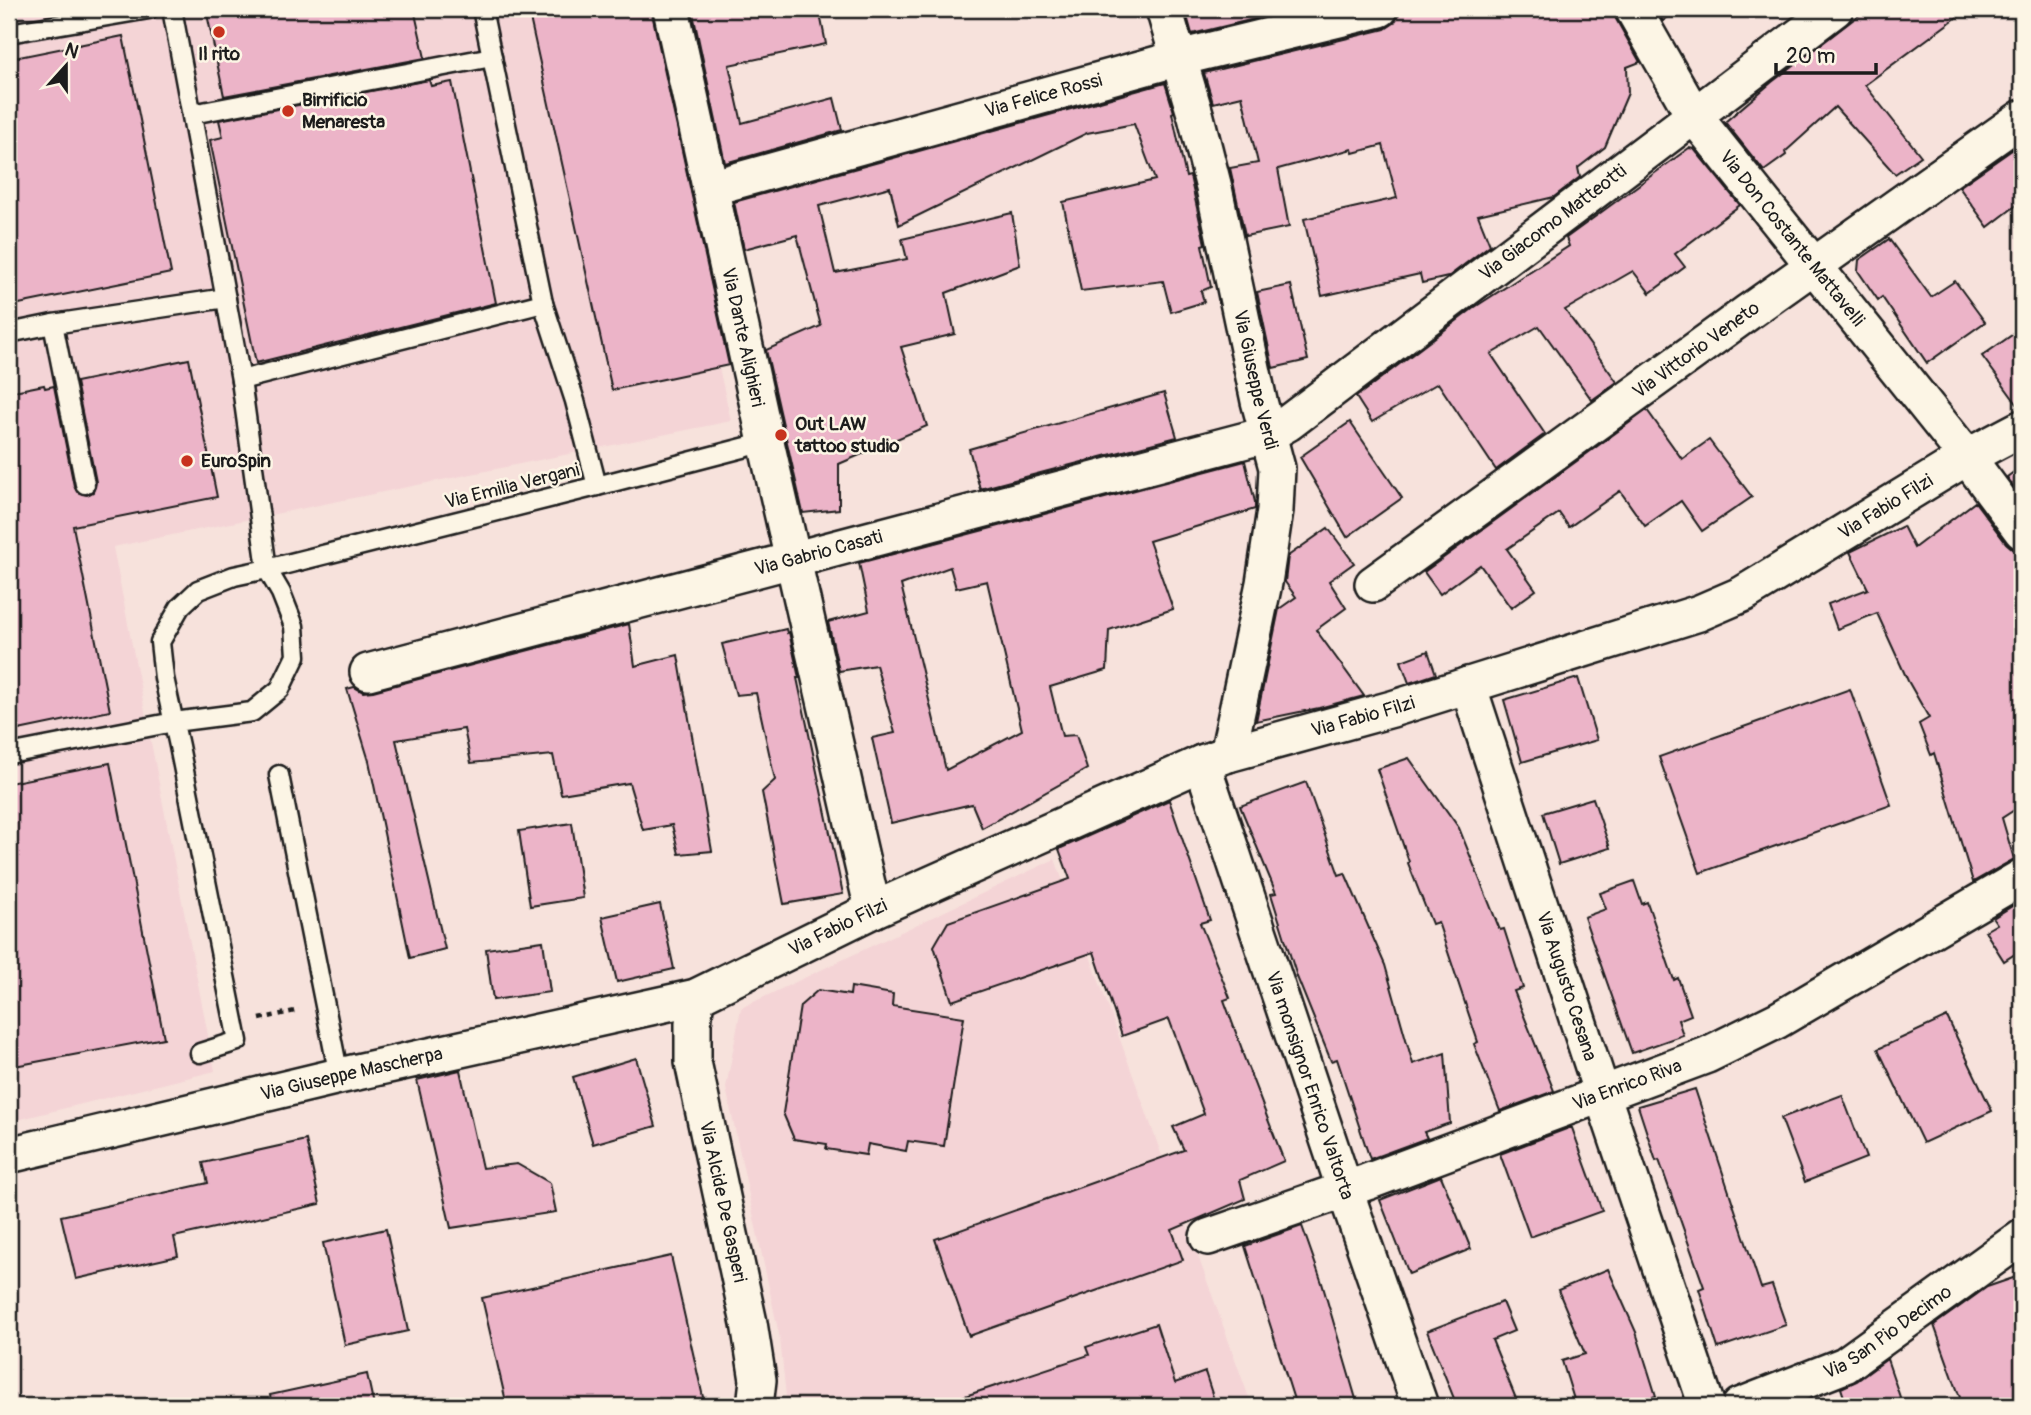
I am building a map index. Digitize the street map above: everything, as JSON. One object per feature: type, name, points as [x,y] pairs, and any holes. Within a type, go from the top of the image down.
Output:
[{"type":"street","name":"Via Dante Alighieri","points":[[671,9],[873,910]]},
{"type":"street","name":"Via Giuseppe Verdi","points":[[1164,9],[1214,188],[1259,401],[1277,468],[1275,510],[1264,583],[1215,758]]},
{"type":"street","name":"Via Felice Rossi","points":[[710,188],[1178,58],[1380,9]]},
{"type":"street","name":"Via Don Costante Mattavelli","points":[[1633,9],[1694,116],[2022,531]]},
{"type":"street","name":"Via Giacomo Matteotti","points":[[1269,434],[1289,423],[1835,9]]},
{"type":"street","name":"Via Vittorio Veneto","points":[[1373,584],[2022,118]]},
{"type":"street","name":"Via Fabio Filzi","points":[[696,997],[873,910],[1215,758],[1392,709],[1699,613],[1743,594],[1783,572],[1966,457],[2022,428]]},
{"type":"street","name":"Via Gabrio Casati","points":[[368,672],[1269,434]]},
{"type":"street","name":"Via Augusto Cesana","points":[[1468,685],[1707,1406]]},
{"type":"street","name":"Via monsignor Enrico Valtorta","points":[[1215,758],[1345,1190],[1420,1406]]},
{"type":"street","name":"Via Enrico Riva","points":[[1208,1237],[1345,1190],[1707,1055],[1766,1027],[2022,877]]},
{"type":"street","name":"Via Giuseppe Mascherpa","points":[[9,1155],[339,1076],[696,997]]},
{"type":"street","name":"Via Alcide De Gasperi","points":[[696,997],[692,1024],[693,1062],[749,1323],[758,1380],[755,1406]]},
{"type":"street","name":"Via San Pio Decimo","points":[[1740,1406],[1846,1365],[2022,1237]]},
{"type":"lane","points":[[9,33],[149,9]]},
{"type":"lane","points":[[9,754],[174,722],[252,712],[280,689],[296,656],[294,626],[281,593],[267,569],[240,380],[172,9]]},
{"type":"lane","points":[[482,9],[543,303],[575,401],[597,486]]},
{"type":"lane","points":[[192,114],[492,57]]},
{"type":"lane","points":[[9,334],[53,324],[226,298]]},
{"type":"lane","points":[[240,380],[543,303]]},
{"type":"lane","points":[[53,324],[85,484]]},
{"type":"lane","name":"Via Emilia Vergani","points":[[234,1023],[164,678],[160,642],[180,607],[198,590],[234,576],[766,442]]},
{"type":"lane","points":[[279,775],[339,1076]]},
{"type":"lane","points":[[200,1053],[238,1041],[234,1023]]},
{"type":"path","points":[[234,1023],[324,1006]]},
{"type":"shaded area","points":[[9,9],[639,9],[731,421],[113,547],[215,1071],[9,1122]]},
{"type":"shaded area","points":[[1055,859],[1252,1406],[787,1406],[780,1339],[726,1088],[741,1008]]},
{"type":"building","points":[[206,9],[414,9],[425,58],[224,96]]},
{"type":"building","points":[[528,9],[651,9],[729,365],[612,390]]},
{"type":"building","points":[[692,9],[819,9],[826,44],[729,65],[742,123],[834,98],[842,130],[725,163]]},
{"type":"building","points":[[1185,9],[1296,9],[1192,34]]},
{"type":"building","points":[[1400,9],[1613,9],[1640,62],[1627,67],[1628,93],[1605,147],[1578,168],[1580,177],[1554,197],[1478,215],[1490,245],[1448,277],[1422,283],[1420,274],[1322,296],[1304,219],[1397,198],[1383,145],[1353,153],[1352,149],[1278,169],[1289,227],[1245,236],[1230,168],[1258,163],[1242,96],[1213,103],[1204,73],[1385,29],[1394,23]]},
{"type":"building","points":[[1656,9],[1678,9],[1663,21]]},
{"type":"building","points":[[1867,9],[1968,9],[1865,85],[1921,156],[1895,174],[1835,107],[1785,152],[1786,155],[1764,171],[1725,122]]},
{"type":"building","points":[[123,36],[171,273],[9,306],[9,59]]},
{"type":"building","points":[[429,80],[431,86],[452,82],[496,303],[256,363],[210,140],[223,137],[219,120]]},
{"type":"building","points":[[1165,83],[1174,112],[1172,113],[1186,177],[1190,176],[1205,244],[1202,245],[1211,287],[1201,291],[1204,302],[1171,312],[1163,281],[1081,291],[1063,202],[1155,180],[1134,124],[1087,133],[899,225],[890,187],[819,206],[835,273],[907,259],[902,239],[1012,213],[1020,265],[946,293],[955,334],[901,347],[927,426],[839,464],[839,509],[803,513],[766,350],[821,326],[797,235],[744,249],[734,202]]},
{"type":"building","points":[[2022,143],[2022,201],[1988,227],[1959,187]]},
{"type":"building","points":[[1689,148],[1694,149],[1740,205],[1675,254],[1685,267],[1650,293],[1633,271],[1565,310],[1617,382],[1592,400],[1539,326],[1491,354],[1545,434],[1496,470],[1438,383],[1372,422],[1356,397],[1475,307],[1569,246],[1566,238]]},
{"type":"building","points":[[1889,239],[1931,297],[1955,281],[1985,322],[1927,363],[1882,297],[1878,300],[1858,271],[1859,260]]},
{"type":"building","points":[[1291,285],[1308,360],[1273,368],[1257,292]]},
{"type":"building","points":[[2022,328],[2022,408],[2020,408],[1982,356]]},
{"type":"building","points":[[189,359],[217,497],[73,526],[110,711],[9,732],[9,392],[44,385],[45,388],[54,386],[74,486],[77,492],[87,495],[93,492],[96,482],[76,382]]},
{"type":"building","points":[[1164,393],[1177,437],[980,489],[969,449]]},
{"type":"building","points":[[1647,410],[1682,459],[1709,440],[1752,497],[1702,531],[1681,501],[1645,526],[1620,491],[1569,527],[1559,513],[1507,549],[1536,590],[1511,608],[1480,565],[1440,594],[1424,572]]},
{"type":"building","points":[[1350,422],[1402,498],[1347,537],[1300,457]]},
{"type":"building","points":[[1245,461],[1255,502],[1255,509],[1149,541],[1173,609],[1109,630],[1107,670],[1050,687],[1062,736],[1076,735],[1087,769],[982,828],[972,804],[891,823],[872,738],[895,733],[876,665],[839,671],[828,622],[869,611],[859,563]],"holes":[[[950,567],[956,588],[987,581],[1022,730],[946,770],[901,585]]]},
{"type":"building","points":[[2022,466],[2022,498],[2007,477]]},
{"type":"building","points":[[1975,502],[2006,543],[2013,549],[2022,551],[2022,805],[2002,818],[2014,859],[1973,882],[1934,753],[1931,755],[1919,724],[1929,718],[1908,681],[1877,613],[1837,629],[1828,604],[1868,589],[1850,552],[1903,526],[1914,548]]},
{"type":"building","points":[[1328,528],[1354,563],[1329,581],[1346,608],[1316,630],[1364,696],[1256,721],[1279,609],[1296,597],[1285,582],[1288,556]]},
{"type":"building","points":[[629,624],[635,666],[678,655],[712,851],[679,854],[672,825],[643,830],[629,783],[561,794],[553,755],[471,763],[464,729],[396,740],[445,949],[410,958],[369,761],[347,689],[354,687],[363,692],[373,691]]},
{"type":"building","points":[[786,629],[787,633],[789,632],[799,678],[843,894],[784,904],[762,792],[775,780],[756,693],[736,695],[722,644]]},
{"type":"building","points":[[1428,651],[1436,674],[1409,683],[1401,661]]},
{"type":"building","points":[[1578,678],[1597,740],[1522,762],[1504,700]]},
{"type":"building","points":[[1850,689],[1891,805],[1700,873],[1659,757]]},
{"type":"building","points":[[1409,758],[1459,828],[1500,930],[1504,929],[1523,988],[1514,991],[1554,1091],[1500,1111],[1474,1044],[1478,1042],[1438,922],[1432,924],[1408,863],[1377,769]]},
{"type":"building","points":[[110,763],[164,1038],[9,1067],[9,783]]},
{"type":"building","points":[[1306,782],[1339,875],[1345,873],[1385,965],[1413,1064],[1445,1053],[1450,1123],[1424,1132],[1427,1138],[1370,1159],[1337,1059],[1331,1061],[1297,977],[1271,894],[1276,893],[1240,806]]},
{"type":"building","points":[[1593,798],[1610,848],[1559,864],[1543,813]]},
{"type":"building","points":[[1169,800],[1210,920],[1200,923],[1230,998],[1224,1000],[1284,1161],[1240,1180],[1245,1199],[1172,1230],[1183,1260],[969,1336],[935,1239],[1184,1150],[1173,1127],[1204,1114],[1169,1019],[1122,1036],[1094,952],[952,1001],[934,946],[948,922],[1070,879],[1059,849]]},
{"type":"building","points":[[572,823],[583,898],[530,906],[519,831]]},
{"type":"building","points":[[1634,881],[1642,904],[1647,902],[1674,980],[1678,978],[1691,1015],[1678,1020],[1683,1035],[1632,1053],[1584,917],[1606,909],[1600,893]]},
{"type":"building","points":[[2022,900],[2022,967],[2015,954],[2004,961],[1985,931],[1997,924],[1993,918]]},
{"type":"building","points":[[660,904],[674,969],[617,982],[602,917]]},
{"type":"building","points":[[543,941],[550,992],[493,1000],[486,949]]},
{"type":"building","points":[[851,987],[893,994],[892,1006],[964,1017],[944,1146],[908,1141],[906,1151],[868,1144],[866,1155],[826,1149],[827,1144],[794,1139],[783,1113],[800,1006],[818,990],[850,995]]},
{"type":"building","points":[[1947,1017],[1992,1111],[1923,1143],[1878,1049]]},
{"type":"building","points":[[636,1058],[656,1126],[593,1144],[573,1077]]},
{"type":"building","points":[[460,1070],[482,1168],[517,1164],[550,1183],[556,1212],[451,1228],[417,1080]]},
{"type":"building","points":[[1695,1089],[1761,1288],[1772,1285],[1786,1325],[1718,1348],[1699,1289],[1704,1287],[1638,1106]]},
{"type":"building","points":[[1842,1095],[1866,1158],[1805,1182],[1781,1118]]},
{"type":"building","points":[[1572,1128],[1602,1211],[1530,1237],[1500,1154]]},
{"type":"building","points":[[306,1140],[320,1204],[174,1237],[178,1256],[76,1279],[61,1216],[208,1183],[203,1163]]},
{"type":"building","points":[[1441,1176],[1471,1249],[1409,1274],[1380,1200]]},
{"type":"building","points":[[1302,1226],[1322,1283],[1358,1406],[1296,1406],[1245,1246]]},
{"type":"building","points":[[386,1229],[408,1331],[345,1345],[323,1243]]},
{"type":"building","points":[[671,1256],[705,1406],[507,1406],[482,1298]]},
{"type":"building","points":[[1608,1269],[1636,1332],[1656,1396],[1622,1406],[1576,1406],[1562,1361],[1585,1354],[1558,1290]]},
{"type":"building","points":[[2022,1275],[2022,1406],[1963,1406],[1934,1325],[1987,1287]]},
{"type":"building","points":[[1502,1302],[1514,1331],[1492,1340],[1519,1406],[1457,1406],[1427,1331]]},
{"type":"building","points":[[1156,1324],[1175,1383],[1205,1372],[1216,1406],[951,1406],[950,1401],[1089,1355],[1086,1347]]},
{"type":"building","points":[[1887,1359],[1903,1406],[1847,1406],[1841,1388],[1857,1381]]},
{"type":"building","points":[[367,1374],[374,1406],[272,1406],[270,1395]]},
{"type":"place","name":"Il rito","points":[[219,32]]},
{"type":"place","name":"Birrificio Menaresta","points":[[288,111]]},
{"type":"place","name":"Out LAW tattoo studio","points":[[781,435]]},
{"type":"place","name":"EuroSpin","points":[[187,461]]}]
